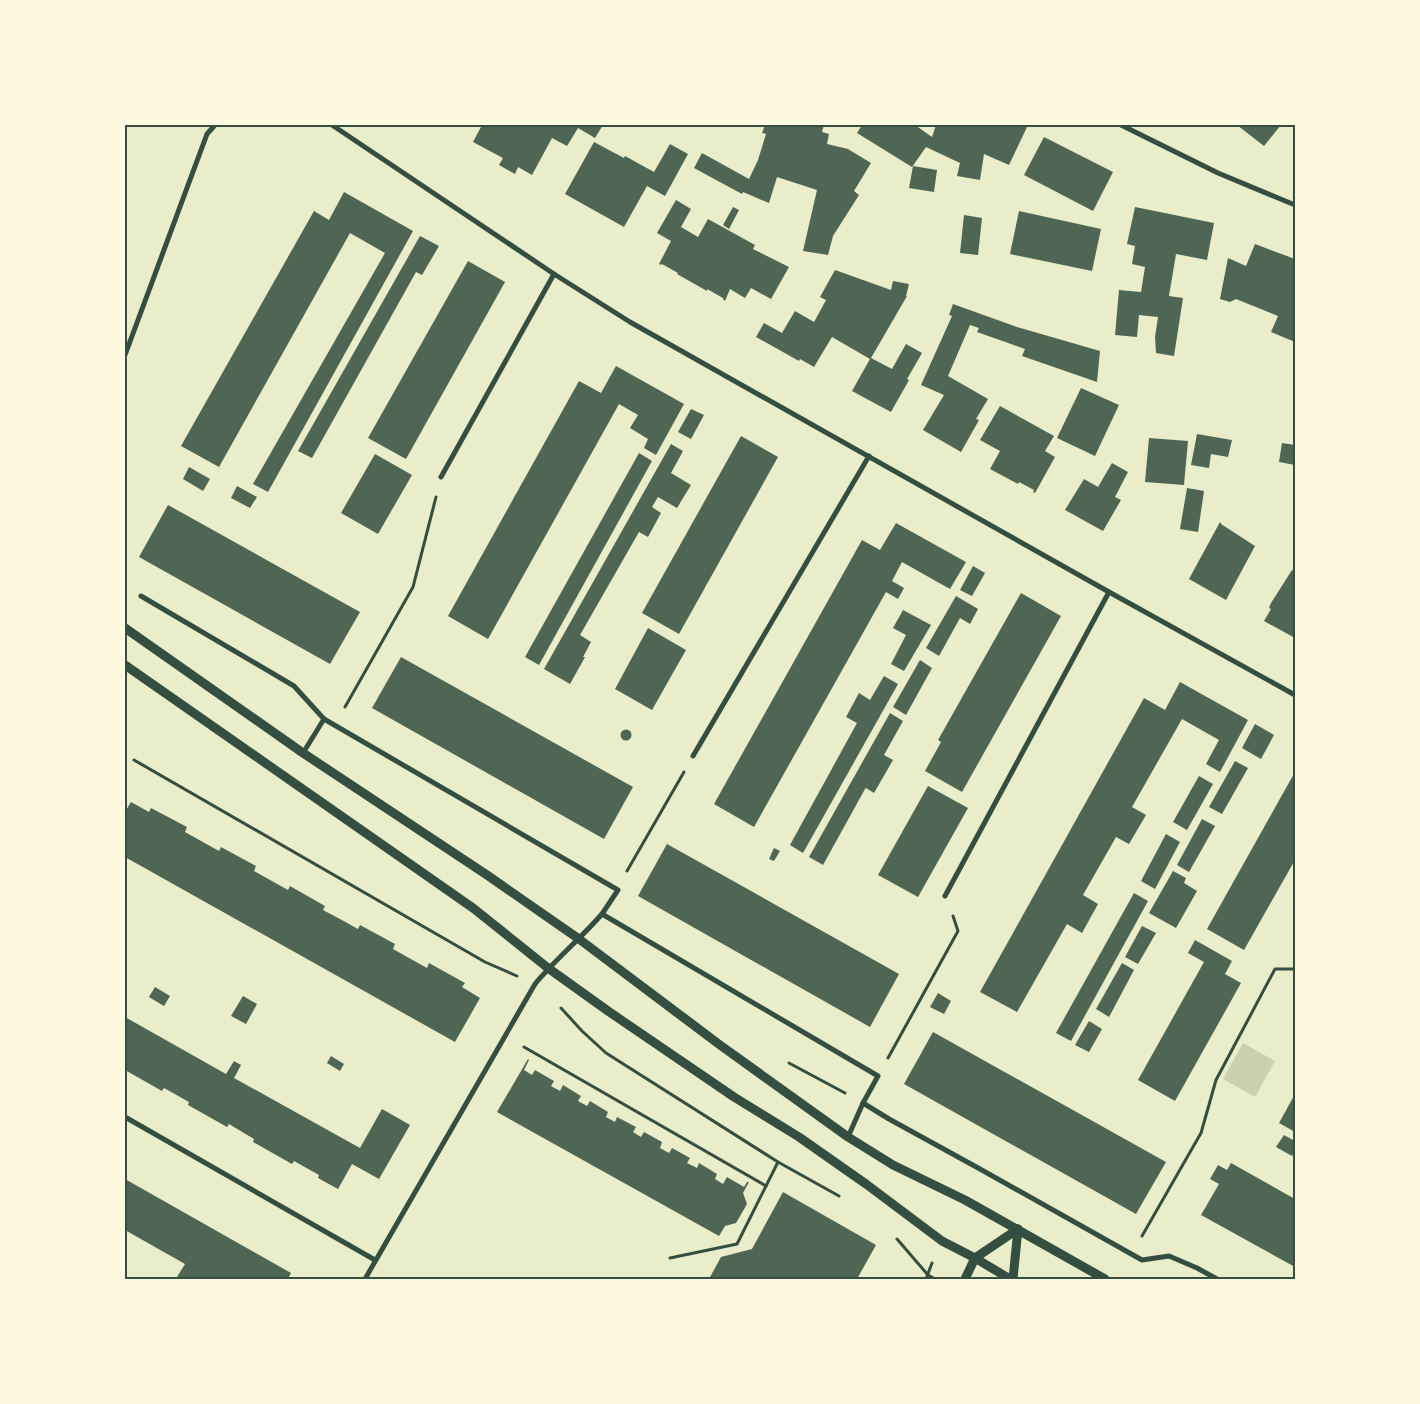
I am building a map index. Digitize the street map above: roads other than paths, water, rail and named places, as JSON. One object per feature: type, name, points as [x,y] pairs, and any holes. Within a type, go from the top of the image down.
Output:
[{"type":"street","points":[[125,355],[207,134],[215,125]]},
{"type":"street","points":[[332,125],[554,274],[630,322],[1295,695]]},
{"type":"street","points":[[1121,125],[1218,173],[1295,205]]},
{"type":"street","points":[[441,477],[554,274]]},
{"type":"street","points":[[693,756],[868,456]]},
{"type":"street","points":[[946,896],[1109,592]]},
{"type":"street","points":[[141,596],[294,686],[324,719],[618,890],[602,914],[580,939],[548,968],[535,984],[365,1279]]},
{"type":"street","points":[[125,628],[303,754],[487,875],[580,939],[720,1045],[848,1137],[893,1165],[965,1200],[1104,1279]]},
{"type":"street","points":[[125,664],[473,908],[548,968],[734,1097],[799,1137],[942,1241],[1012,1279],[1018,1229]]},
{"type":"street","points":[[303,754],[324,719]]},
{"type":"street","points":[[602,914],[878,1076],[848,1137]]},
{"type":"street","points":[[864,1103],[889,1119],[1142,1260],[1169,1256],[1217,1279]]},
{"type":"street","points":[[125,1117],[375,1260]]},
{"type":"street","points":[[965,1279],[975,1258],[1018,1229]]}]
